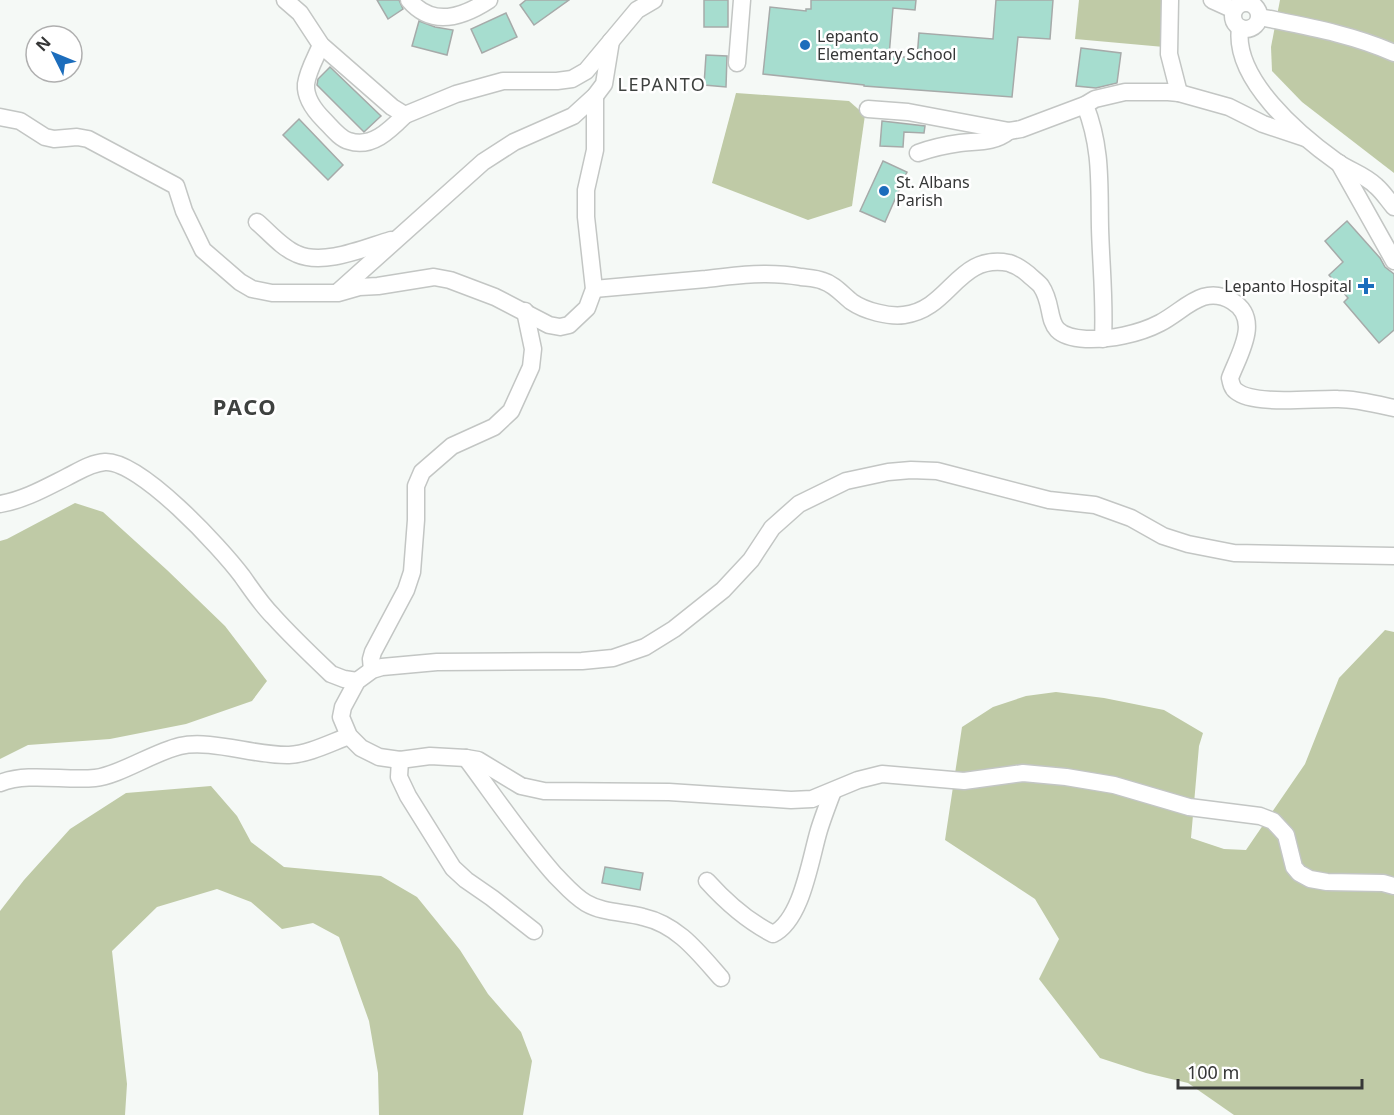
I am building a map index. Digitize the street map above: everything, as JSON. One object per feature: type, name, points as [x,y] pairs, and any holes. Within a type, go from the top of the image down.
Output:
[{"type":"street","points":[[285,0],[300,13],[321,45],[392,107],[405,115]]},
{"type":"street","points":[[410,0],[419,11],[452,18],[489,0]]},
{"type":"street","points":[[321,45],[306,86],[315,111],[335,132],[348,141],[370,141],[384,134],[405,115],[456,94],[503,81],[557,81],[572,78],[586,71],[637,10],[654,0]]},
{"type":"street","points":[[737,63],[742,0]]},
{"type":"street","points":[[1170,0],[1169,54],[1179,93]]},
{"type":"street","points":[[1212,0],[1238,4],[1247,2],[1256,7],[1260,17],[1250,29],[1240,28],[1233,21],[1238,4]]},
{"type":"street","points":[[1260,17],[1309,27],[1394,53]]},
{"type":"street","points":[[1240,28],[1240,50],[1244,64],[1258,88],[1305,138],[1338,163],[1363,175],[1394,207]]},
{"type":"street","points":[[338,293],[483,162],[514,142],[573,116],[595,96],[604,84],[611,41]]},
{"type":"street","points":[[868,109],[908,112],[1009,131],[1021,129],[1085,105],[1095,99],[1125,92],[1179,93],[1229,107],[1263,124],[1305,138]]},
{"type":"street","points":[[0,117],[20,121],[45,137],[88,139],[176,186],[184,211],[204,250],[240,282],[252,289],[272,293],[338,293],[358,287],[434,278],[450,280],[495,297],[549,325],[560,327],[569,325],[587,308],[594,289],[586,217],[586,190],[595,150],[595,96]]},
{"type":"street","points":[[1085,105],[1096,142],[1101,182],[1100,227],[1105,314],[1103,339]]},
{"type":"street","points":[[918,153],[962,143],[996,140],[1009,131]]},
{"type":"street","points":[[1338,163],[1394,261]]},
{"type":"street","points":[[257,222],[296,254],[316,259],[398,238]]},
{"type":"street","points":[[594,289],[766,273],[825,281],[854,303],[872,310],[902,315],[922,311],[935,303],[956,281],[981,264],[1009,263],[1021,268],[1041,286],[1046,296],[1052,323],[1068,335],[1082,339],[1103,339],[1142,330],[1160,323],[1203,297],[1213,294],[1221,295],[1234,303],[1248,320],[1248,331],[1230,378],[1236,392],[1272,400],[1340,399],[1394,408]]},
{"type":"street","points":[[372,670],[373,652],[406,590],[412,572],[416,486],[422,472],[434,459],[452,446],[494,427],[511,411],[531,367],[533,349],[525,311]]},
{"type":"street","points":[[0,504],[19,501],[92,465],[114,463],[152,485],[182,511],[242,576],[272,615],[331,674],[357,681]]},
{"type":"street","points":[[1394,556],[1234,553],[1188,544],[1163,536],[1131,518],[1095,505],[1049,500],[937,471],[888,472],[846,481],[799,504],[772,528],[752,560],[723,590],[645,647],[613,658],[582,661],[437,662],[382,667],[372,670],[357,681],[343,707],[342,717],[349,736],[362,748],[379,757],[400,760],[430,756],[478,760],[521,786],[544,790],[669,792],[791,800],[812,799],[858,780],[882,774],[964,781],[1023,773],[1066,777],[1114,785],[1189,807],[1218,812],[1245,813],[1273,821],[1286,836],[1294,867],[1310,879],[1327,882],[1383,883],[1394,886]]},
{"type":"street","points":[[0,783],[21,778],[73,780],[99,778],[181,746],[200,745],[291,755],[349,736]]},
{"type":"street","points":[[466,758],[541,859],[583,901],[596,909],[644,917],[667,924],[686,939],[721,978]]},
{"type":"street","points":[[400,760],[399,777],[408,796],[453,868],[534,931]]},
{"type":"street","points":[[707,881],[722,898],[759,927],[773,934],[780,930],[787,923],[799,899],[819,829],[833,791]]},
{"type":"green space","points":[[1079,0],[1168,0],[1164,47],[1075,39]]},
{"type":"green space","points":[[1280,0],[1394,0],[1394,173],[1302,102],[1272,71],[1271,47]]},
{"type":"green space","points":[[736,93],[849,101],[865,115],[852,206],[808,220],[712,183]]},
{"type":"green space","points":[[75,503],[103,512],[167,570],[225,626],[267,681],[252,701],[186,724],[110,739],[28,745],[0,759],[0,541]]},
{"type":"green space","points":[[1385,630],[1394,632],[1394,1115],[1234,1115],[1188,1083],[1146,1073],[1100,1058],[1039,979],[1059,939],[1035,899],[945,840],[962,727],[993,707],[1026,696],[1056,692],[1104,698],[1164,710],[1203,733],[1199,746],[1191,838],[1224,849],[1246,850],[1305,764],[1339,678]]},
{"type":"green space","points":[[211,786],[237,816],[251,842],[284,867],[381,876],[417,897],[460,950],[488,994],[521,1032],[532,1061],[523,1115],[379,1115],[378,1073],[369,1021],[339,937],[313,923],[282,929],[251,902],[217,889],[157,907],[112,951],[127,1084],[125,1115],[0,1115],[0,911],[24,880],[70,829],[126,793]]},
{"type":"building","points":[[377,0],[399,0],[403,9],[388,19]]},
{"type":"building","points":[[526,0],[569,0],[534,25],[520,5]]},
{"type":"building","points":[[704,0],[728,0],[728,27],[704,27]]},
{"type":"building","points":[[811,0],[916,0],[915,10],[893,8],[889,56],[917,58],[919,33],[993,39],[996,0],[1053,0],[1050,39],[1018,37],[1012,97],[864,86],[763,74],[770,7],[806,11],[806,9],[811,9]]},
{"type":"building","points":[[506,13],[517,37],[482,53],[471,29]]},
{"type":"building","points":[[419,21],[453,30],[447,55],[412,46]]},
{"type":"building","points":[[1081,48],[1121,53],[1117,83],[1096,88],[1076,86]]},
{"type":"building","points":[[706,55],[727,56],[726,87],[704,85]]},
{"type":"building","points":[[330,67],[381,116],[364,132],[317,85],[318,79]]},
{"type":"building","points":[[299,119],[343,165],[328,180],[283,135]]},
{"type":"building","points":[[882,121],[925,126],[924,133],[904,132],[903,147],[880,146]]},
{"type":"building","name":"St. Albans Parish","points":[[883,161],[907,172],[885,222],[860,211]]},
{"type":"building","name":"Lepanto Hospital","points":[[1347,221],[1380,258],[1385,267],[1394,274],[1394,330],[1379,343],[1344,302],[1348,298],[1329,275],[1343,262],[1325,241]]},
{"type":"building","points":[[605,867],[643,873],[640,890],[602,883]]},
{"type":"place","name":"Lepanto Elementary School","points":[[805,45]]},
{"type":"place","name":"St. Albans Parish","points":[[884,191]]},
{"type":"place","name":"Lepanto Hospital","points":[[1366,286]]},
{"type":"district","name":"LEPANTO","points":[[662,85]]},
{"type":"district","name":"PACO","points":[[245,407]]}]
